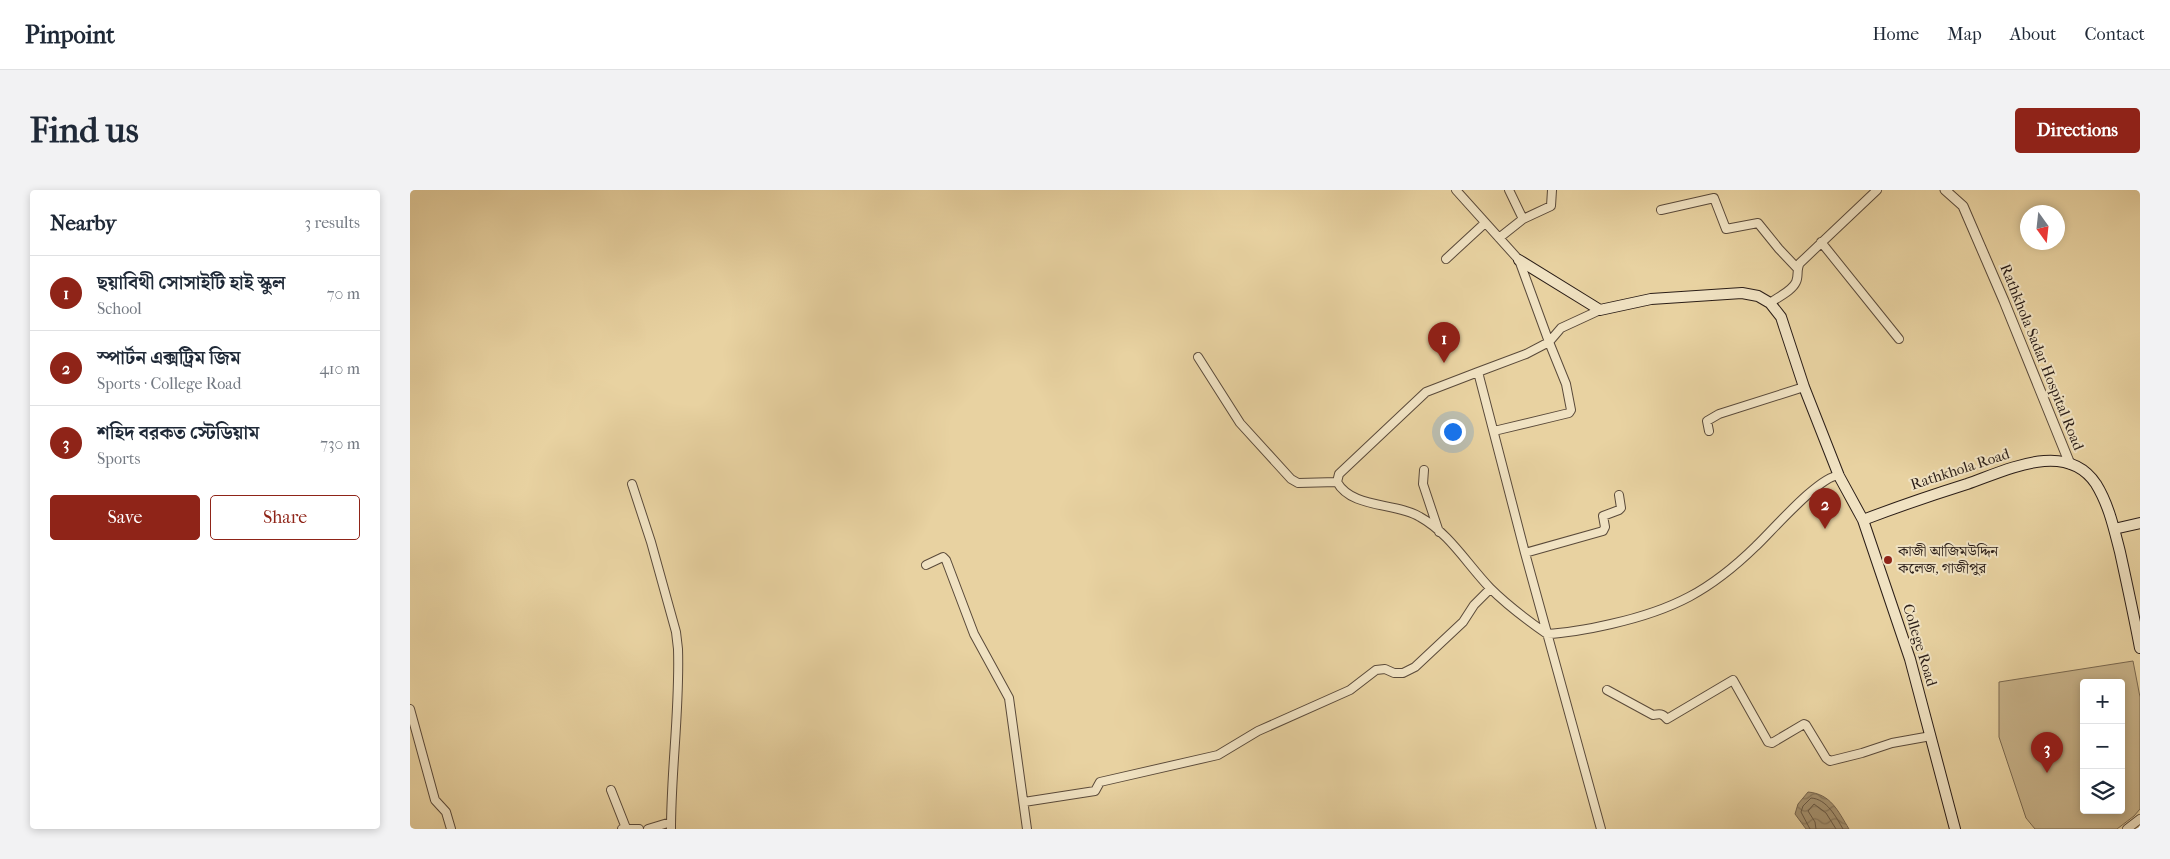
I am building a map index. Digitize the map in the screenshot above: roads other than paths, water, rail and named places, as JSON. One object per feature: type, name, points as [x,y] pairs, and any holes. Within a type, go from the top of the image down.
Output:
[{"type":"main road","points":[[1519,260],[1600,310],[1651,299],[1742,293],[1758,296],[1770,303]]},
{"type":"main road","name":"College Road","points":[[1770,303],[1781,317],[1804,387],[1839,476],[1863,520],[1910,659],[1955,829]]},
{"type":"main road","name":"Rathkhola Road","points":[[1863,520],[2003,470],[2037,462],[2070,464]]},
{"type":"main road","name":"Rathkhola Sadar Hospital Road","points":[[2070,464],[2095,483],[2108,509],[2140,648]]},
{"type":"main road","points":[[2114,529],[2140,523]]},
{"type":"street","points":[[1456,190],[1519,260],[1566,384],[1571,410],[1569,413],[1494,431]]},
{"type":"street","points":[[1509,190],[1523,218]]},
{"type":"street","points":[[1499,238],[1523,218],[1551,206],[1552,190]]},
{"type":"street","points":[[1770,303],[1793,286],[1800,262],[1877,190]]},
{"type":"street","name":"Rathkhola Sadar Hospital Road","points":[[1945,190],[1963,206],[2070,464]]},
{"type":"street","points":[[1661,210],[1714,198],[1726,229],[1758,223],[1779,250],[1797,268]]},
{"type":"street","points":[[1446,259],[1485,223]]},
{"type":"street","points":[[1821,242],[1899,339]]},
{"type":"street","points":[[1600,310],[1561,328],[1549,342],[1526,354],[1426,392],[1339,474],[1337,482],[1342,490],[1360,499],[1419,516],[1440,532],[1490,589],[1547,634],[1588,629],[1646,616],[1689,599],[1737,565],[1815,487],[1831,476],[1839,476]]},
{"type":"street","points":[[1198,357],[1240,423],[1291,479],[1298,483],[1337,482]]},
{"type":"street","points":[[1478,372],[1525,554],[1601,829]]},
{"type":"street","points":[[1709,432],[1707,422],[1719,414],[1804,387]]},
{"type":"street","points":[[1424,470],[1423,484],[1440,532]]},
{"type":"street","points":[[632,484],[651,542],[676,632],[678,649],[674,760],[670,794],[671,826],[648,829]]},
{"type":"street","points":[[1525,554],[1603,531],[1605,527],[1602,516],[1622,508],[1618,495]]},
{"type":"street","points":[[926,565],[943,557],[946,560],[974,634],[1009,698],[1027,829]]},
{"type":"street","points":[[1024,802],[1096,791],[1100,782],[1106,779],[1139,774],[1218,756],[1258,731],[1350,690],[1376,670],[1385,668],[1394,673],[1403,672],[1415,667],[1463,622],[1474,605],[1490,589]]},
{"type":"street","points":[[1607,690],[1653,715],[1663,714],[1667,719],[1733,680],[1768,742],[1772,743],[1804,724],[1826,758],[1830,761],[1892,743],[1931,736]]},
{"type":"street","points":[[410,709],[435,800],[446,812],[451,829]]},
{"type":"street","points":[[612,790],[624,828],[639,829]]},
{"type":"street","points":[[2127,829],[2140,819]]},
{"type":"street","points":[[2134,829],[2140,828]]},
{"type":"water","points":[[1808,792],[1823,796],[1833,804],[1849,829],[1806,829],[1795,814],[1798,804]]},
{"type":"place","name":"ছয়াবিথী সোসাইটি হাই স্কুল","points":[[1444,363]]},
{"type":"place","name":"স্পার্টন এক্সট্রিম জিম","points":[[1825,529]]},
{"type":"place","name":"কাজী আজিমউদ্দিন কলেজ, গাজীপুর","points":[[1888,560]]},
{"type":"place","name":"শহিদ বরকত স্টেডিয়াম","points":[[2047,773]]}]
